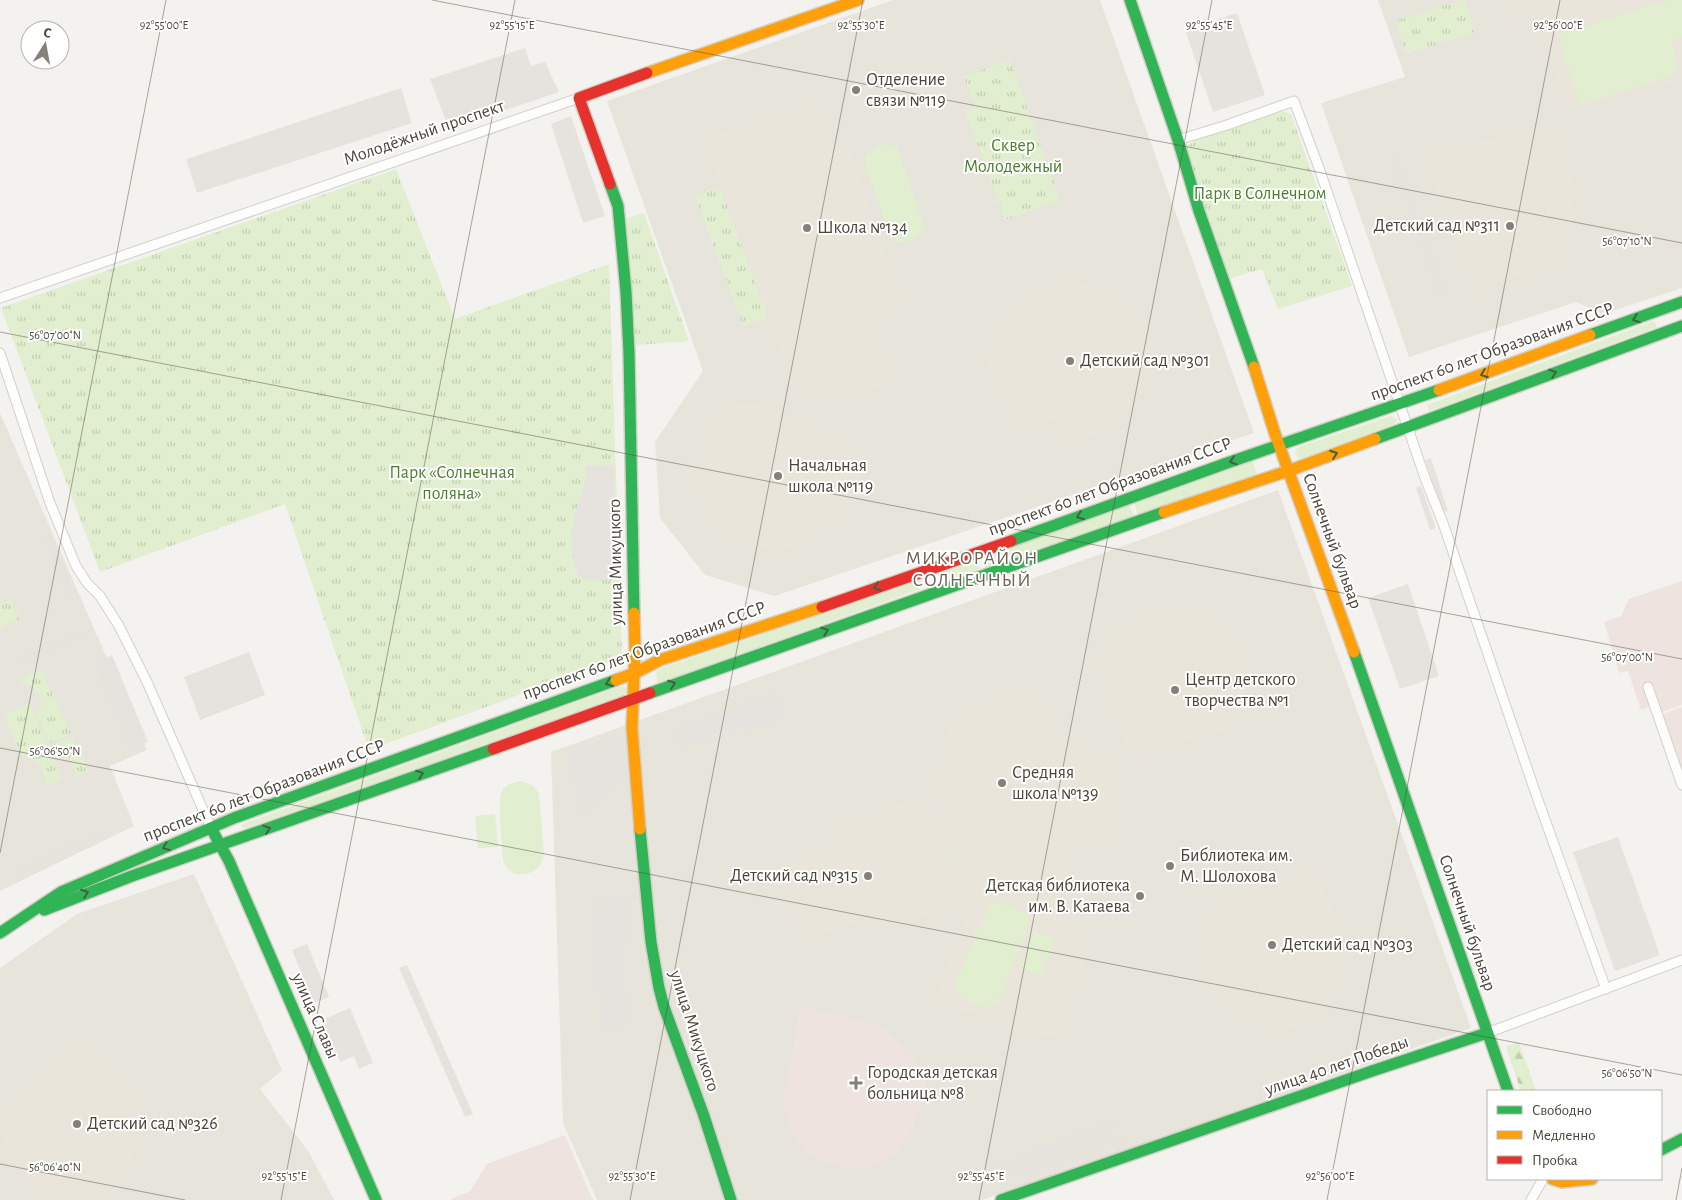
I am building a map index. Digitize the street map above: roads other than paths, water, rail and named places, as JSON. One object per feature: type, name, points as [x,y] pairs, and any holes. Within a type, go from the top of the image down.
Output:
[{"type":"main road","name":"Молодёжный проспект","points":[[579,98],[711,50],[858,0]]},
{"type":"main road","name":"Солнечный бульвар","points":[[1130,0],[1279,446],[1381,727],[1508,1090]]},
{"type":"main road","name":"улица Микуцкого","points":[[579,98],[618,206],[620,220],[629,353],[635,673],[632,728],[635,780],[651,942],[658,988],[704,1116],[730,1200]]},
{"type":"main road","name":"проспект 60 лет Образования СССР","points":[[0,933],[61,892],[234,818],[635,673],[660,660],[926,570],[1400,404],[1682,302]]},
{"type":"main road","points":[[1664,308],[1668,331]]},
{"type":"main road","name":"проспект 60 лет Образования СССР","points":[[24,918],[79,895],[933,592],[1177,507],[1288,471],[1682,326]]},
{"type":"main road","points":[[926,570],[933,592]]},
{"type":"main road","name":"улица Славы","points":[[211,828],[221,846],[376,1200]]},
{"type":"main road","name":"улица 40 лет Победы","points":[[1001,1200],[1487,1033]]},
{"type":"main road","points":[[1662,1149],[1682,1139]]},
{"type":"main road","points":[[1555,1180],[1562,1182],[1582,1180]]},
{"type":"street","name":"Молодёжный проспект","points":[[0,298],[579,98]]},
{"type":"street","points":[[1178,140],[1294,101],[1541,809],[1606,989]]},
{"type":"street","points":[[0,354],[50,504],[76,566],[87,583],[100,596],[119,626],[147,682],[211,828]]},
{"type":"street","points":[[1648,687],[1682,785]]},
{"type":"street","name":"улица 40 лет Победы","points":[[1487,1033],[1682,960]]},
{"type":"street","points":[[1531,1200],[1541,1180]]},
{"type":"place","name":"Отделение связи №119","points":[[856,90]]},
{"type":"place","name":"Детский сад №311","points":[[1510,226]]},
{"type":"place","name":"Школа №134","points":[[807,228]]},
{"type":"place","name":"Детский сад №301","points":[[1070,361]]},
{"type":"place","name":"Начальная школа №119","points":[[778,476]]},
{"type":"place","name":"Центр детского творчества №1","points":[[1175,690]]},
{"type":"place","name":"Средняя школа №139","points":[[1002,783]]},
{"type":"place","name":"Библиотека им. М. Шолохова","points":[[1170,866]]},
{"type":"place","name":"Детский сад №315","points":[[868,876]]},
{"type":"place","name":"Детская библиотека им. В. Катаева","points":[[1140,896]]},
{"type":"place","name":"Детский сад №303","points":[[1272,945]]},
{"type":"place","name":"Городская детская больница №8","points":[[856,1083]]},
{"type":"place","name":"Детский сад №326","points":[[77,1124]]},
{"type":"district","name":"МИКРОРАЙОН СОЛНЕЧНЫЙ","points":[[972,569]]},
{"type":"park label","name":"Сквер Молодежный","points":[[1013,156]]},
{"type":"park label","name":"Парк в Солнечном","points":[[1260,194]]},
{"type":"park label","name":"Парк «Солнечная поляна»","points":[[452,483]]}]
